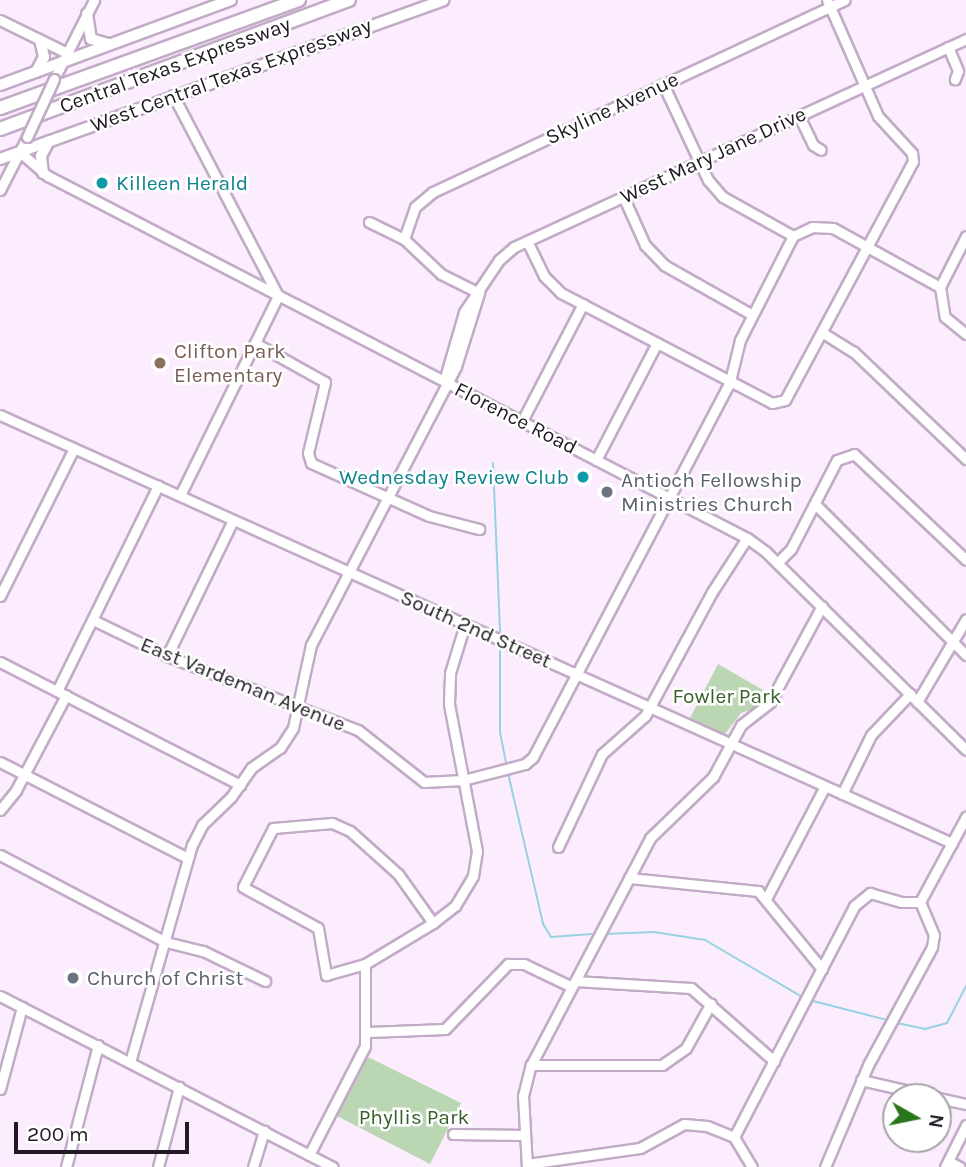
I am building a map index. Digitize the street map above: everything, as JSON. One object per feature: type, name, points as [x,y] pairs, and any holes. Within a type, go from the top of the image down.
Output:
[{"type":"highway","name":"Central Texas Expressway","points":[[0,108],[299,0]]},
{"type":"highway","name":"Central Texas Expressway","points":[[0,130],[349,0]]},
{"type":"highway","points":[[0,100],[14,95],[27,98]]},
{"type":"main road","points":[[0,85],[65,58],[111,45],[230,0]]},
{"type":"main road","name":"West Central Texas Expressway","points":[[0,159],[443,0]]},
{"type":"main road","points":[[87,14],[91,39],[111,45]]},
{"type":"main road","points":[[36,72],[44,57],[40,40]]},
{"type":"main road","points":[[43,173],[41,156],[49,141]]},
{"type":"street","points":[[0,190],[94,0]]},
{"type":"street","name":"Skyline Avenue","points":[[404,239],[422,198],[829,3],[844,0]]},
{"type":"street","points":[[527,241],[554,287],[730,381],[772,402],[782,402],[869,248],[913,158],[878,116],[829,3]]},
{"type":"street","points":[[0,20],[40,40],[65,58]]},
{"type":"street","name":"West Mary Jane Drive","points":[[130,1062],[188,858],[202,825],[240,785],[251,768],[288,737],[300,706],[307,655],[444,381],[456,366],[459,333],[499,260],[527,241],[966,39]]},
{"type":"street","points":[[948,47],[958,71],[955,79]]},
{"type":"street","points":[[663,84],[699,161],[723,197],[793,236],[821,226],[869,248],[940,287]]},
{"type":"street","points":[[173,95],[278,296],[180,495]]},
{"type":"street","points":[[799,116],[813,145],[821,150]]},
{"type":"street","name":"Florence Road","points":[[20,152],[43,173],[747,538],[777,563],[966,750]]},
{"type":"street","points":[[623,196],[645,245],[664,265],[751,314]]},
{"type":"street","points":[[369,222],[404,239],[440,274],[480,293]]},
{"type":"street","name":"East Vardeman Avenue","points":[[93,620],[167,656],[358,730],[424,782],[463,779],[530,761],[730,381],[751,314],[793,236]]},
{"type":"street","points":[[966,236],[940,287],[945,317],[966,334]]},
{"type":"street","points":[[522,421],[583,304]]},
{"type":"street","points":[[823,333],[854,352],[965,457]]},
{"type":"street","points":[[255,343],[325,382],[308,453],[311,463],[429,516],[479,529]]},
{"type":"street","points":[[596,460],[657,343]]},
{"type":"street","name":"South 2nd Street","points":[[0,415],[952,843]]},
{"type":"street","points":[[0,596],[74,448]]},
{"type":"street","points":[[777,563],[791,549],[837,460],[859,456],[966,560]]},
{"type":"street","points":[[0,810],[24,775],[93,620],[158,486]]},
{"type":"street","points":[[815,504],[966,655]]},
{"type":"street","points":[[167,656],[233,520]]},
{"type":"street","points":[[558,847],[602,754],[612,741],[639,725],[712,592],[747,538]]},
{"type":"street","points":[[752,1167],[734,1138],[707,1126],[684,1124],[640,1148],[527,1165],[523,1096],[531,1065],[656,830],[713,777],[741,725],[770,702],[821,606]]},
{"type":"street","points":[[917,702],[966,619]]},
{"type":"street","points":[[433,923],[398,874],[351,831],[331,822],[273,828],[243,887],[318,928],[326,975],[347,972],[365,964],[433,923],[464,894],[476,866],[476,837],[463,779],[448,686],[465,624]]},
{"type":"street","points":[[0,662],[240,785]]},
{"type":"street","points":[[842,794],[871,735],[910,694]]},
{"type":"street","points":[[0,762],[188,858]]},
{"type":"street","points":[[767,897],[825,786]]},
{"type":"street","points":[[920,902],[966,817]]},
{"type":"street","points":[[0,855],[166,942],[203,951],[265,981]]},
{"type":"street","points":[[629,878],[758,891],[767,897],[822,969]]},
{"type":"street","points":[[734,1138],[854,906],[864,896],[875,893],[902,902],[920,902]]},
{"type":"street","points":[[825,1167],[861,1080],[932,947],[934,935],[920,902]]},
{"type":"street","points":[[309,1155],[368,1032],[365,964]]},
{"type":"street","points":[[368,1032],[445,1029],[509,964],[524,964],[573,984],[685,986],[711,1003],[774,1061]]},
{"type":"street","points":[[0,996],[333,1167]]},
{"type":"street","points":[[531,1065],[662,1065],[686,1048],[711,1003]]},
{"type":"street","points":[[0,1089],[22,1007]]},
{"type":"street","points":[[66,1167],[98,1045]]},
{"type":"street","points":[[861,1080],[882,1085]]},
{"type":"street","points":[[158,1167],[179,1087]]},
{"type":"street","points":[[960,1167],[946,1164],[966,1125]]},
{"type":"street","points":[[253,1167],[264,1131]]},
{"type":"street","points":[[453,1134],[525,1135]]},
{"type":"green space","name":"Fowler Park","points":[[718,664],[765,691],[757,708],[741,713],[725,734],[690,718]]},
{"type":"green space","name":"Phyllis Park","points":[[368,1057],[461,1103],[430,1164],[337,1116]]},
{"type":"waterway","points":[[493,463],[500,632]]},
{"type":"waterway","points":[[500,647],[500,732],[506,763]]},
{"type":"waterway","points":[[508,773],[543,924],[551,937],[592,934]]},
{"type":"waterway","points":[[604,934],[654,932],[705,940],[802,997]]},
{"type":"waterway","points":[[897,1023],[925,1029],[947,1023],[966,986]]},
{"type":"waterway","points":[[813,1001],[887,1020]]},
{"type":"place","name":"Killeen Herald","points":[[102,183]]},
{"type":"place","name":"Clifton Park Elementary","points":[[160,363]]},
{"type":"place","name":"Wednesday Review Club","points":[[583,477]]},
{"type":"place","name":"Antioch Fellowship Ministries Church","points":[[607,492]]},
{"type":"place","name":"Church of Christ","points":[[73,978]]}]
